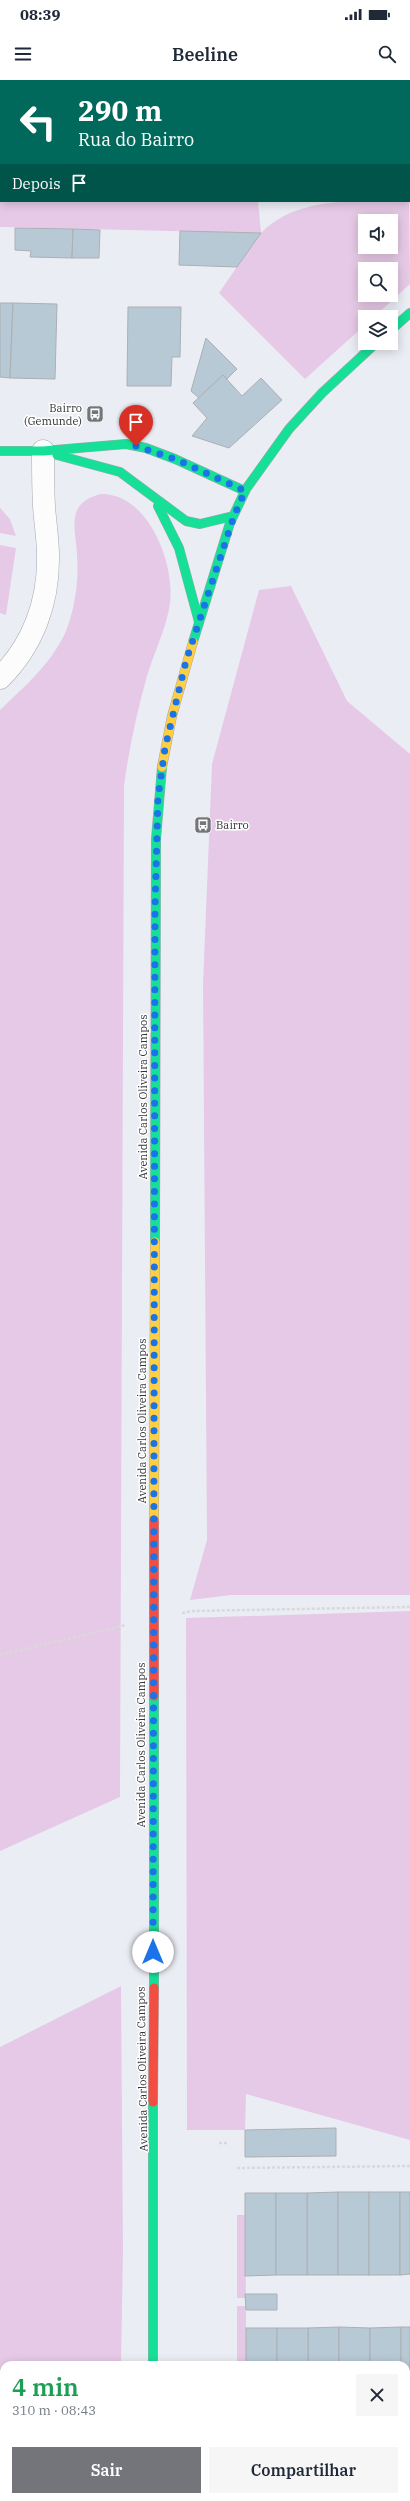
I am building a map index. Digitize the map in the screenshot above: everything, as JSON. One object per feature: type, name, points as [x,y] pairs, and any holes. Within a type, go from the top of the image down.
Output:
[{"type":"main road","points":[[398,323],[410,312]]},
{"type":"main road","name":"Avenida Carlos Oliveira Campos","points":[[152,2361],[155,2143],[152,2048],[155,908],[158,798],[165,748],[174,707],[199,622],[234,516],[245,491],[269,453],[306,408],[368,350]]},
{"type":"main road","points":[[0,451],[42,452],[126,444],[146,448],[175,459],[245,491]]},
{"type":"main road","points":[[42,452],[120,472],[150,493],[173,514],[186,522],[200,524],[234,516]]},
{"type":"main road","points":[[150,493],[167,520],[182,554],[199,622]]},
{"type":"street","points":[[0,678],[23,650],[35,630],[43,607],[48,555],[42,452]]},
{"type":"path","points":[[0,1655],[154,1618],[192,1611],[410,1607]]},
{"type":"path","points":[[219,2143],[229,2143]]},
{"type":"path","points":[[237,2168],[410,2166]]},
{"type":"shaded area","points":[[0,202],[258,202],[261,233],[276,221],[293,212],[311,206],[340,202],[409,202],[410,284],[398,295],[398,262],[358,262],[358,302],[390,302],[382,310],[358,310],[358,331],[305,379],[219,293],[260,233],[0,227]]},
{"type":"shaded area","points":[[101,494],[118,497],[132,505],[145,518],[155,533],[163,551],[168,569],[170,587],[170,603],[168,612],[143,690],[131,744],[124,786],[120,1797],[0,1851],[0,710],[46,664],[66,631],[72,613],[77,584],[77,551],[74,523],[76,513],[80,505],[86,500]]},
{"type":"shaded area","points":[[0,508],[10,519],[16,536],[0,533]]},
{"type":"shaded area","points":[[0,545],[16,548],[6,615],[0,613]]},
{"type":"shaded area","points":[[291,586],[347,701],[410,754],[410,1595],[231,1595],[190,1600],[207,1540],[203,984],[212,764],[259,590]]},
{"type":"shaded area","points":[[410,1611],[410,2140],[246,2094],[245,2130],[187,2130],[186,1618]]},
{"type":"shaded area","points":[[121,1986],[123,2250],[121,2361],[0,2361],[0,2047]]},
{"type":"shaded area","points":[[237,2215],[245,2215],[246,2298],[237,2298]]},
{"type":"shaded area","points":[[237,2306],[246,2306],[246,2361],[237,2361]]},
{"type":"building","points":[[15,228],[73,229],[72,258],[30,257],[31,251],[15,250]]},
{"type":"building","points":[[73,229],[100,230],[99,258],[72,258]]},
{"type":"building","points":[[180,231],[261,233],[237,267],[179,265]]},
{"type":"building","points":[[0,303],[13,303],[10,378],[0,377]]},
{"type":"building","points":[[13,303],[57,304],[55,379],[10,378]]},
{"type":"building","points":[[128,307],[181,307],[180,357],[172,357],[171,386],[127,386]]},
{"type":"building","points":[[206,338],[237,369],[227,379],[223,375],[199,398],[191,391]]},
{"type":"building","points":[[223,375],[242,396],[261,378],[282,400],[229,448],[192,436],[207,418],[193,403]]},
{"type":"building","points":[[336,2128],[336,2156],[245,2157],[245,2130]]},
{"type":"building","points":[[338,2192],[338,2275],[307,2275],[307,2193]]},
{"type":"building","points":[[338,2192],[369,2192],[369,2275],[338,2275]]},
{"type":"building","points":[[369,2192],[400,2192],[400,2275],[369,2275]]},
{"type":"building","points":[[400,2192],[410,2192],[410,2274],[400,2275]]},
{"type":"building","points":[[245,2193],[276,2193],[276,2275],[245,2276]]},
{"type":"building","points":[[276,2193],[307,2193],[307,2275],[276,2275]]},
{"type":"building","points":[[245,2294],[277,2294],[277,2310],[246,2310]]},
{"type":"building","points":[[339,2327],[339,2361],[308,2361],[308,2328]]},
{"type":"building","points":[[339,2327],[370,2328],[370,2361],[339,2361]]},
{"type":"building","points":[[401,2327],[401,2361],[370,2361],[370,2328]]},
{"type":"building","points":[[401,2327],[410,2327],[410,2361],[401,2361]]},
{"type":"building","points":[[246,2328],[277,2328],[277,2361],[246,2361]]},
{"type":"building","points":[[277,2328],[308,2328],[308,2361],[277,2361]]},
{"type":"traffic: fast","points":[[398,324],[410,313]]},
{"type":"traffic: fast","points":[[193,642],[230,523],[246,489],[289,429],[322,393],[368,350]]},
{"type":"traffic: fast","points":[[0,451],[43,451],[126,444],[146,448],[175,459],[245,491]]},
{"type":"traffic: fast","points":[[57,455],[120,472],[186,521],[200,524],[233,516]]},
{"type":"traffic: fast","points":[[158,506],[179,548],[199,622]]},
{"type":"traffic: fast","points":[[155,1242],[156,839],[162,767]]},
{"type":"traffic: fast","points":[[154,1696],[154,1988]]},
{"type":"traffic: fast","points":[[153,2102],[153,2361]]},
{"type":"traffic: slow","points":[[162,767],[172,716],[193,642]]},
{"type":"traffic: slow","points":[[154,1520],[155,1242]]},
{"type":"traffic: jam","points":[[154,1520],[154,1696]]},
{"type":"traffic: jam","points":[[153,2102],[154,1988]]},
{"type":"place","name":"Bairro (Gemunde)","points":[[95,414]]},
{"type":"place","name":"Bairro","points":[[203,825]]},
{"type":"route","points":[[136,446],[146,448],[175,459],[245,491],[234,516],[186,661],[165,748],[158,798],[155,908],[153,1952]]}]
